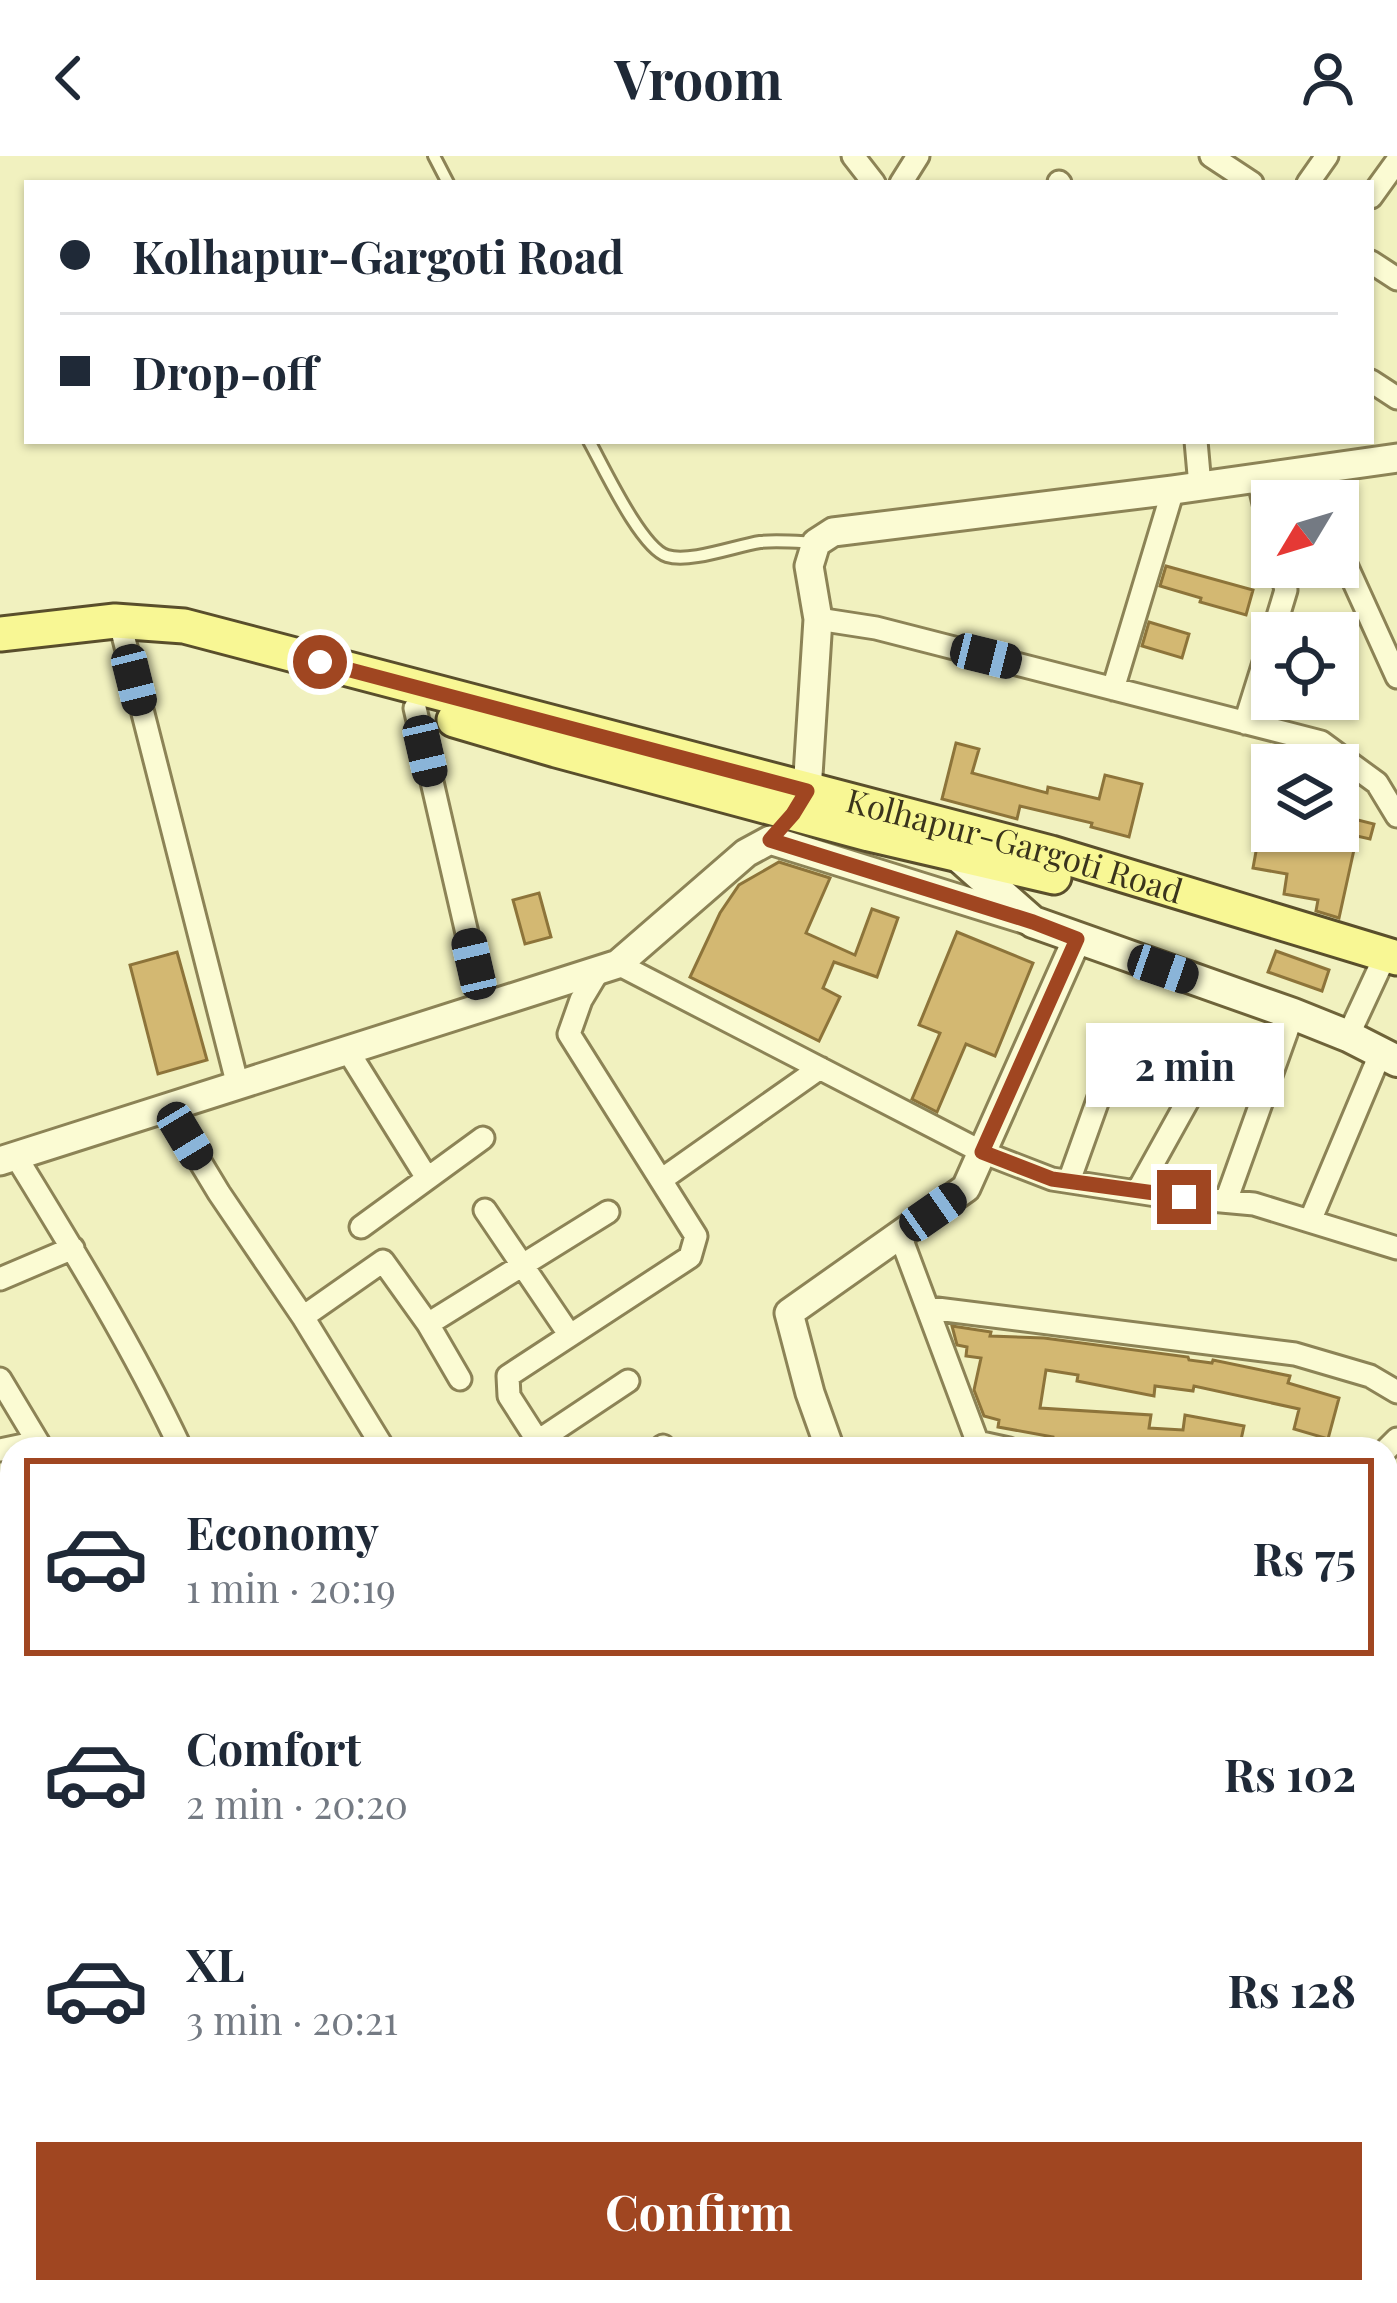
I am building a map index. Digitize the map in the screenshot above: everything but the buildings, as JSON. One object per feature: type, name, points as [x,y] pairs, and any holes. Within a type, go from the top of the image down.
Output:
[{"type":"main road","name":"Kolhapur-Gargoti Road","points":[[0,634],[115,621],[184,626],[800,802],[1052,853],[1388,962]]},
{"type":"main road","points":[[0,652],[123,634],[312,679],[556,750],[800,802],[956,854],[1388,962]]},
{"type":"main road","points":[[956,854],[1033,922],[1294,1014],[1389,1056]]},
{"type":"street","points":[[1211,156],[1247,171]]},
{"type":"street","points":[[1374,192],[1397,161]]},
{"type":"street","points":[[1113,689],[1187,488],[1195,444]]},
{"type":"street","points":[[535,1437],[509,1396],[508,1376],[690,1257],[696,1236],[569,1034],[581,1000],[609,967],[746,853],[770,840],[800,802],[818,619],[809,566],[816,543],[833,532],[1397,458]]},
{"type":"street","points":[[1304,472],[1308,480]]},
{"type":"street","points":[[1356,588],[1397,676]]},
{"type":"street","points":[[818,619],[876,628],[1322,742],[1378,783],[1397,816]]},
{"type":"street","points":[[123,634],[238,1086]]},
{"type":"street","points":[[1245,723],[1251,704]]},
{"type":"street","points":[[416,708],[484,1007]]},
{"type":"street","points":[[770,840],[1033,922]]},
{"type":"street","points":[[826,1437],[789,1312],[966,1188],[1077,939]]},
{"type":"street","points":[[1348,1036],[1388,962]]},
{"type":"street","points":[[175,1437],[73,1249],[8,1158],[609,967],[982,1152],[1052,1179],[1254,1204],[1397,1248]]},
{"type":"street","points":[[1226,1201],[1294,1014]]},
{"type":"street","points":[[348,1051],[427,1178]]},
{"type":"street","points":[[1310,1221],[1389,1056]]},
{"type":"street","points":[[1069,1181],[1113,1058]]},
{"type":"street","points":[[661,1180],[820,1068]]},
{"type":"street","points":[[1137,1192],[1202,1076]]},
{"type":"street","points":[[167,1106],[376,1437]]},
{"type":"street","points":[[361,1227],[483,1138]]},
{"type":"street","points":[[484,1210],[569,1334]]},
{"type":"street","points":[[428,1324],[608,1212]]},
{"type":"street","points":[[900,1235],[976,1437]]},
{"type":"street","points":[[0,1279],[73,1249]]},
{"type":"street","points":[[303,1317],[383,1261],[460,1379]]},
{"type":"street","points":[[929,1308],[1295,1354],[1370,1376],[1397,1392]]},
{"type":"street","points":[[0,1378],[35,1437]]},
{"type":"street","points":[[551,1437],[628,1381]]},
{"type":"lane","points":[[591,444],[626,509],[652,546],[667,556],[779,541],[816,543]]},
{"type":"route","points":[[320,662],[807,791],[770,840],[1077,939],[982,1152],[1052,1179],[1184,1197]]}]
